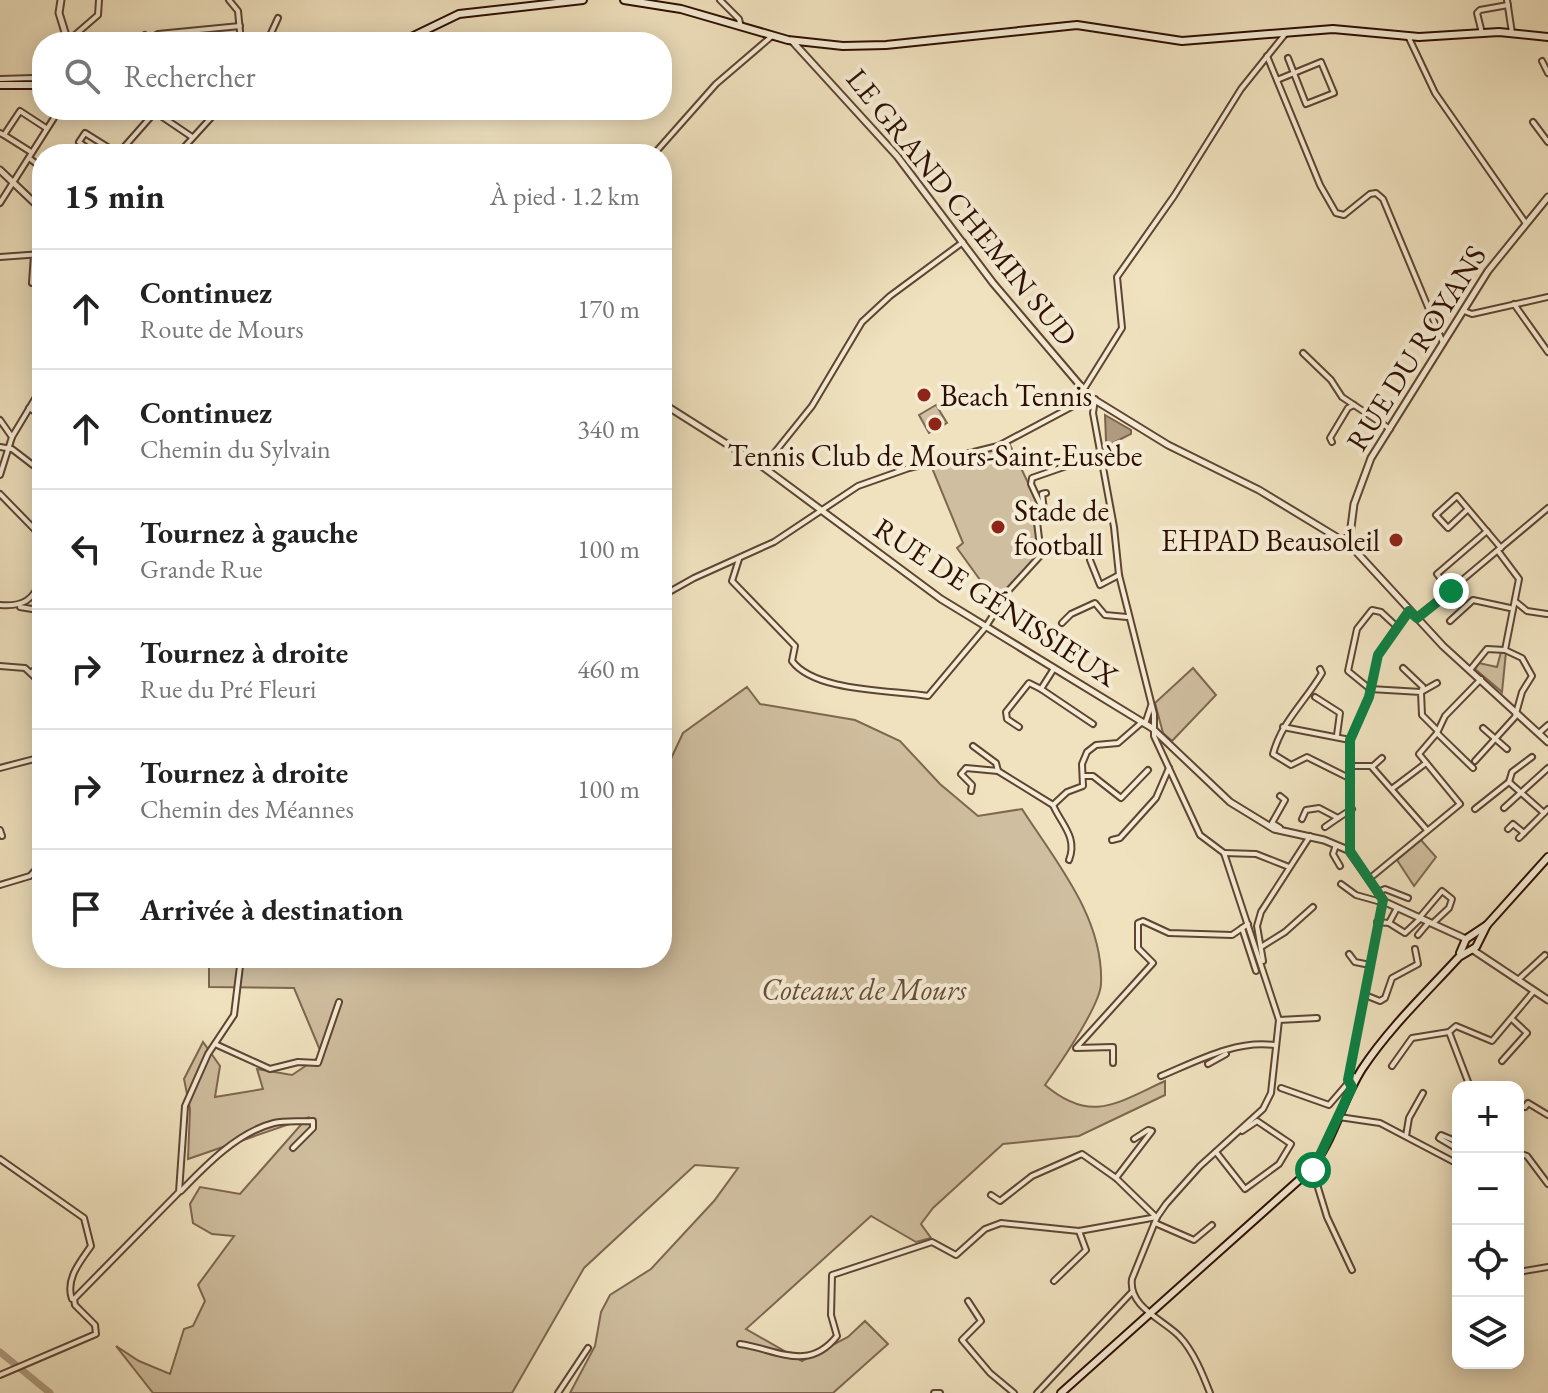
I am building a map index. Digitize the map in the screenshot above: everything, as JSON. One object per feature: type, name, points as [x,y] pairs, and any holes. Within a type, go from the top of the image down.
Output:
[{"type":"main road","points":[[422,32],[459,14],[583,0]]},
{"type":"main road","points":[[624,0],[681,9],[804,43],[886,45],[1077,25],[1182,41],[1351,29],[1408,36],[1512,33],[1548,37]]},
{"type":"main road","points":[[0,82],[32,84]]},
{"type":"main road","points":[[1061,1393],[1312,1168],[1339,1117],[1354,1074],[1548,855]]},
{"type":"street","points":[[61,0],[59,13],[65,32]]},
{"type":"street","points":[[79,32],[98,15],[99,0]]},
{"type":"street","points":[[229,0],[238,11],[240,32]]},
{"type":"street","points":[[720,0],[737,16],[741,27]]},
{"type":"street","points":[[1482,33],[1477,13],[1507,2],[1512,33]]},
{"type":"street","points":[[272,32],[278,18]]},
{"type":"street","points":[[178,32],[240,26]]},
{"type":"street","points":[[1083,388],[1122,328],[1117,277],[1174,196],[1241,89],[1286,33]]},
{"type":"street","points":[[663,144],[716,84],[772,36]]},
{"type":"street","points":[[1408,36],[1435,93],[1525,222]]},
{"type":"street","points":[[792,41],[808,56]]},
{"type":"street","name":"LE GRAND CHEMIN SUD","points":[[804,43],[808,56],[897,156],[963,242],[1094,399]]},
{"type":"street","points":[[1267,56],[1320,185],[1336,213],[1344,215],[1370,194],[1376,193],[1383,199],[1444,345]]},
{"type":"street","points":[[1277,80],[1294,73],[1321,62],[1334,93],[1306,104],[1294,73],[1288,58]]},
{"type":"street","points":[[1542,61],[1548,73]]},
{"type":"street","points":[[30,155],[2,134],[20,111],[32,119]]},
{"type":"street","points":[[34,120],[46,128]]},
{"type":"street","points":[[37,144],[52,120]]},
{"type":"street","points":[[127,144],[148,120]]},
{"type":"street","points":[[167,120],[192,137]]},
{"type":"street","points":[[186,144],[208,120]]},
{"type":"street","points":[[1533,122],[1548,142]]},
{"type":"street","points":[[82,144],[79,142],[85,133],[102,144]]},
{"type":"street","points":[[0,203],[32,152]]},
{"type":"street","points":[[0,170],[32,200]]},
{"type":"street","name":"RUE DU ROYANS","points":[[1350,545],[1362,478],[1488,271],[1548,197]]},
{"type":"street","points":[[763,467],[812,406],[862,322],[890,296],[963,242]]},
{"type":"street","points":[[0,257],[32,255]]},
{"type":"street","points":[[1464,311],[1472,314],[1548,297]]},
{"type":"street","points":[[1514,304],[1548,352]]},
{"type":"street","points":[[1303,353],[1331,380],[1342,397],[1390,429]]},
{"type":"street","points":[[1037,1393],[1132,1292],[1136,1269],[1156,1220],[1216,1152],[1263,1109],[1271,1093],[1279,1020],[1224,853],[1200,835],[1152,728],[1151,704],[1119,575],[1093,413],[1094,399]]},
{"type":"street","points":[[672,591],[774,542],[858,486],[909,468],[998,446],[1094,399]]},
{"type":"street","points":[[1094,399],[1168,445],[1259,490],[1345,545],[1350,545],[1409,611],[1548,742]]},
{"type":"street","points":[[0,475],[12,437],[32,403]]},
{"type":"street","points":[[1332,442],[1330,438],[1348,408],[1354,405]]},
{"type":"street","name":"RUE DE GÉNISSIEUX","points":[[672,409],[763,467],[818,510],[985,628],[1152,728],[1223,796],[1281,830],[1310,836],[1350,851]]},
{"type":"street","points":[[0,420],[12,437]]},
{"type":"street","points":[[0,447],[9,448],[32,465]]},
{"type":"street","points":[[1044,512],[1031,484],[1032,478],[1101,454]]},
{"type":"street","points":[[739,559],[732,581],[795,646],[793,664],[818,679],[841,687],[928,696],[985,628],[1009,590],[1041,555],[1037,522],[1044,512],[1042,494],[1046,493]]},
{"type":"street","points":[[0,494],[32,527]]},
{"type":"street","points":[[1468,509],[1448,528],[1436,515],[1457,496],[1487,531],[1518,575],[1516,602],[1510,608],[1505,650]]},
{"type":"street","points":[[1417,618],[1548,508]]},
{"type":"street","points":[[1451,591],[1437,574],[1487,531]]},
{"type":"street","points":[[1343,541],[1350,537]]},
{"type":"street","points":[[1090,560],[1100,585],[1119,575]]},
{"type":"street","points":[[18,606],[32,597]]},
{"type":"street","points":[[1450,621],[1473,600],[1510,608]]},
{"type":"street","points":[[1516,602],[1527,611],[1547,614]]},
{"type":"street","points":[[1062,623],[1071,614],[1095,603],[1105,615],[1128,617]]},
{"type":"street","points":[[0,605],[32,609]]},
{"type":"street","points":[[1396,626],[1376,609],[1357,629],[1347,667],[1354,677],[1370,689],[1421,692],[1437,683]]},
{"type":"street","points":[[1354,1074],[1382,901],[1350,851],[1350,740],[1370,689],[1378,655],[1409,611]]},
{"type":"street","points":[[1470,670],[1487,649],[1505,650],[1522,658],[1532,672],[1517,713],[1475,761]]},
{"type":"street","points":[[0,666],[31,672]]},
{"type":"street","points":[[1403,668],[1423,687],[1422,715],[1473,768]]},
{"type":"street","points":[[1320,669],[1322,673],[1314,686],[1302,697],[1283,727],[1274,753],[1276,758],[1291,765],[1307,757],[1351,779]]},
{"type":"street","points":[[1041,689],[1053,670]]},
{"type":"street","points":[[1369,880],[1460,804],[1419,754],[1445,716],[1481,679]]},
{"type":"street","points":[[1019,727],[1007,719],[1006,712],[1029,683],[1093,724]]},
{"type":"street","points":[[1315,697],[1340,713],[1337,735]]},
{"type":"street","points":[[1053,805],[1067,792],[1081,788],[1084,776],[1082,764],[1087,752],[1096,745],[1118,743],[1130,729],[1144,723],[1151,704]]},
{"type":"street","points":[[1130,729],[1131,715]]},
{"type":"street","points":[[1539,733],[1548,725]]},
{"type":"street","points":[[1283,727],[1337,735],[1350,740]]},
{"type":"street","points":[[1483,728],[1507,749]]},
{"type":"street","points":[[973,746],[996,763],[998,771]]},
{"type":"street","points":[[1475,809],[1509,782],[1512,772],[1532,757]]},
{"type":"street","points":[[1351,766],[1372,767],[1382,758]]},
{"type":"street","points":[[0,768],[32,760]]},
{"type":"street","points":[[1392,789],[1426,763]]},
{"type":"street","points":[[1372,767],[1428,830]]},
{"type":"street","points":[[1112,840],[1120,838],[1156,798],[1169,768]]},
{"type":"street","points":[[1504,808],[1548,768]]},
{"type":"street","points":[[1084,776],[1093,776],[1121,798],[1148,770]]},
{"type":"street","points":[[971,791],[972,785],[963,778],[962,771],[998,771],[1053,805],[1072,843],[1069,860]]},
{"type":"street","points":[[1509,782],[1546,811],[1519,838]]},
{"type":"street","points":[[1280,796],[1285,800],[1272,823],[1281,830]]},
{"type":"street","points":[[1302,819],[1306,810],[1319,808],[1338,818]]},
{"type":"street","points":[[1325,827],[1352,809]]},
{"type":"street","points":[[1508,829],[1513,824],[1524,833]]},
{"type":"street","points":[[1263,965],[1257,926],[1261,912],[1310,836]]},
{"type":"street","points":[[1336,845],[1333,854],[1340,866]]},
{"type":"street","points":[[1224,853],[1256,854],[1274,858],[1289,867]]},
{"type":"street","points":[[0,885],[32,874]]},
{"type":"street","points":[[1341,884],[1356,895],[1382,901],[1420,917],[1472,944],[1548,1000]]},
{"type":"street","points":[[1378,893],[1385,889],[1408,898]]},
{"type":"street","points":[[1377,922],[1389,923],[1405,933],[1442,891],[1452,899],[1449,908],[1418,935]]},
{"type":"street","points":[[1261,947],[1285,932],[1313,907]]},
{"type":"street","points":[[1389,923],[1397,908]]},
{"type":"street","points":[[1113,1063],[1113,1047],[1076,1048],[1153,963],[1138,948],[1138,923],[1143,921],[1169,933],[1232,935],[1248,924]]},
{"type":"street","points":[[1242,928],[1256,971]]},
{"type":"street","points":[[1365,995],[1380,1001],[1385,998],[1392,978],[1418,964],[1415,949]]},
{"type":"street","points":[[1349,954],[1355,962],[1370,965]]},
{"type":"street","points":[[1519,979],[1545,955]]},
{"type":"street","points":[[179,1192],[185,1106],[237,1005],[240,968]]},
{"type":"street","points":[[1392,1066],[1412,1038],[1449,1032],[1456,1026],[1492,1041],[1513,1020],[1535,989]]},
{"type":"street","points":[[215,1044],[270,1069],[302,1062],[318,1063],[339,1002]]},
{"type":"street","points":[[1279,1020],[1317,1018]]},
{"type":"street","points":[[1502,1061],[1527,1033],[1513,1020]]},
{"type":"street","points":[[1449,1032],[1468,1081]]},
{"type":"street","points":[[1208,1064],[1249,1043],[1274,1045]]},
{"type":"street","points":[[1161,1076],[1205,1056],[1232,1051]]},
{"type":"street","points":[[1281,1088],[1329,1105],[1349,1086]]},
{"type":"street","points":[[1406,1136],[1409,1118],[1423,1093]]},
{"type":"street","points":[[1525,1107],[1528,1103],[1548,1115]]},
{"type":"street","points":[[1339,1117],[1380,1123],[1452,1161]]},
{"type":"street","points":[[73,1301],[207,1163],[244,1137],[274,1123],[313,1121],[313,1128],[293,1148]]},
{"type":"street","points":[[1216,1152],[1245,1189],[1279,1164],[1291,1144],[1257,1121],[1241,1131]]},
{"type":"street","points":[[1116,1178],[1152,1131],[1146,1131],[1134,1139]]},
{"type":"street","points":[[991,1195],[1000,1201],[1008,1198],[1032,1176],[1082,1154],[1116,1178],[1156,1220],[1194,1240],[1212,1225]]},
{"type":"street","points":[[1524,1155],[1548,1184]]},
{"type":"street","points":[[0,1159],[84,1218],[91,1246],[74,1270],[70,1292],[73,1301],[95,1325],[96,1334],[0,1375]]},
{"type":"street","points":[[1312,1168],[1327,1217],[1352,1270]]},
{"type":"street","points":[[740,1344],[798,1358],[827,1346],[837,1336],[830,1286],[832,1275],[932,1242],[956,1255],[985,1229],[1001,1223],[1079,1231],[1156,1220]]},
{"type":"street","points":[[1054,1281],[1086,1250],[1079,1231]]},
{"type":"street","points":[[1524,1271],[1548,1267]]},
{"type":"street","points":[[1132,1292],[1150,1313],[1181,1338],[1210,1393]]},
{"type":"street","points":[[968,1301],[981,1321],[962,1340],[990,1373],[1014,1393]]},
{"type":"street","points":[[558,1393],[588,1348]]},
{"type":"green space","points":[[936,405],[947,423],[929,433],[919,415]]},
{"type":"green space","name":"Stade de football","points":[[1010,445],[1041,510],[1037,556],[996,602],[957,548],[963,543],[932,468]]},
{"type":"green space","points":[[1501,652],[1506,652],[1502,692],[1475,669],[1479,663],[1497,667]]},
{"type":"green space","points":[[1193,668],[1216,695],[1172,741],[1163,733],[1155,703]]},
{"type":"green space","name":"Coteaux de Mours","points":[[747,687],[760,704],[855,720],[900,741],[940,784],[978,816],[1022,809],[1075,892],[1095,936],[1100,960],[1101,984],[1094,1006],[1045,1085],[1061,1097],[1091,1107],[1118,1102],[1165,1081],[1165,1095],[1079,1136],[1003,1144],[933,1208],[921,1224],[931,1238],[916,1242],[871,1216],[746,1329],[802,1361],[848,1337],[865,1321],[888,1344],[833,1393],[570,1393],[595,1346],[601,1312],[610,1295],[651,1269],[714,1201],[738,1168],[695,1165],[584,1268],[512,1393],[153,1393],[116,1346],[139,1361],[170,1374],[184,1329],[193,1326],[205,1301],[198,1285],[234,1236],[212,1234],[193,1223],[190,1204],[200,1187],[240,1194],[307,1118],[188,1159],[190,1109],[184,1079],[203,1042],[220,1066],[215,1097],[263,1089],[257,1069],[292,1075],[322,1055],[294,988],[209,987],[209,968],[672,968],[672,756],[683,733]]},
{"type":"green space","points":[[1421,840],[1436,857],[1414,886],[1397,860]]},
{"type":"shaded area","points":[[1105,415],[1131,430],[1131,434],[1111,444],[1106,441]]},
{"type":"waterway","points":[[0,1352],[50,1393]]},
{"type":"place","name":"Beach Tennis","points":[[924,395]]},
{"type":"place","name":"Tennis Club de Mours-Saint-Eusèbe","points":[[935,424]]},
{"type":"place","name":"Stade de football","points":[[998,527]]},
{"type":"place","name":"EHPAD Beausoleil","points":[[1396,540]]},
{"type":"route","points":[[1313,1170],[1352,1087],[1348,1080],[1383,900],[1350,851],[1353,834],[1350,740],[1369,697],[1378,655],[1392,631],[1409,611],[1417,618],[1451,591]]}]
